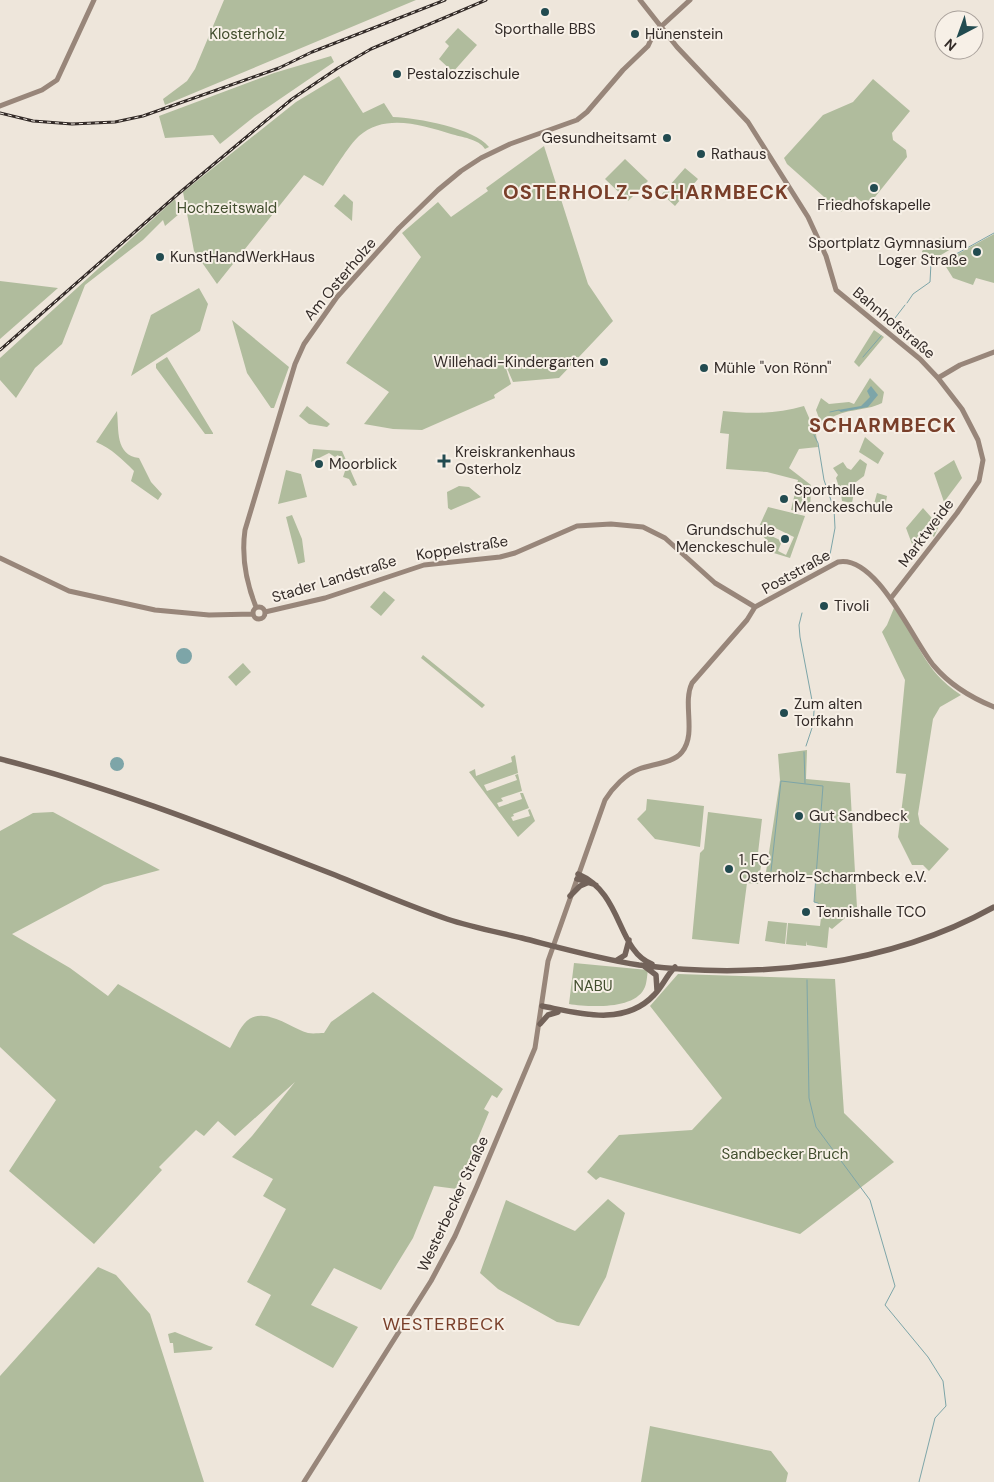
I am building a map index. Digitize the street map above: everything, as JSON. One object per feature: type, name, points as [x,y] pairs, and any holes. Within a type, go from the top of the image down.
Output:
[{"type":"main road","points":[[0,758],[39,768],[143,802],[448,919],[640,965],[776,969],[828,962],[892,949],[956,926],[994,907]]},
{"type":"main road","points":[[578,876],[587,883],[597,885]]},
{"type":"main road","points":[[578,876],[597,885],[606,895],[639,957],[659,966]]},
{"type":"main road","points":[[570,896],[580,886],[587,883]]},
{"type":"main road","points":[[616,960],[625,955],[629,940]]},
{"type":"main road","points":[[640,965],[656,975],[657,992]]},
{"type":"main road","points":[[542,1007],[598,1016],[618,1013],[644,1002],[657,992],[675,967]]},
{"type":"main road","points":[[542,1007],[552,1012],[562,1011]]},
{"type":"main road","points":[[540,1024],[552,1012]]},
{"type":"street","points":[[0,106],[42,90],[57,80],[94,0]]},
{"type":"street","name":"Bahnhofstraße","points":[[640,0],[660,27],[733,104],[761,140],[808,217],[826,256],[836,290],[920,359],[938,378],[962,410],[978,440],[983,460],[979,481]]},
{"type":"street","points":[[660,27],[690,0]]},
{"type":"street","name":"Am Osterholze","points":[[256,607],[244,570],[243,545],[245,530],[295,364],[314,329],[360,271],[438,190],[461,170],[481,158],[510,144],[577,120],[587,112],[623,70],[648,46],[654,33],[660,27]]},
{"type":"street","points":[[938,378],[960,365],[994,352]]},
{"type":"street","name":"Marktweide","points":[[891,598],[957,513],[979,481]]},
{"type":"street","name":"Koppelstraße","points":[[410,569],[432,564],[500,557],[577,526],[624,524],[643,527],[665,538],[715,583],[755,607]]},
{"type":"street","points":[[0,558],[69,591],[155,610],[209,615],[253,614],[256,607],[262,608],[265,612]]},
{"type":"street","name":"Poststraße","points":[[755,607],[838,562],[848,564],[866,573],[891,598]]},
{"type":"street","name":"Stader Landstraße","points":[[253,614],[260,619],[265,612],[324,598],[410,569]]},
{"type":"street","points":[[891,598],[933,666],[954,685],[994,707]]},
{"type":"street","name":"Westerbecker Straße","points":[[304,1482],[431,1281],[455,1236],[530,1061],[540,1024],[551,953],[570,896],[609,794],[633,771],[681,753],[688,740],[688,696],[692,683],[747,620],[755,607]]},
{"type":"green space","name":"Klosterholz","points":[[224,0],[416,0],[165,105],[163,99],[187,81],[195,69]]},
{"type":"green space","points":[[458,28],[477,45],[453,72],[439,59],[449,46],[445,42]]},
{"type":"green space","name":"Klosterholz","points":[[331,56],[334,62],[255,116],[220,144],[213,135],[165,138],[159,116],[274,73]]},
{"type":"green space","name":"Hochzeitswald","points":[[339,76],[363,113],[384,103],[393,117],[416,119],[459,129],[482,140],[489,147],[485,149],[479,143],[470,139],[428,127],[404,123],[380,125],[369,129],[350,146],[323,186],[304,175],[217,284],[194,251],[183,192],[296,102]]},
{"type":"green space","points":[[873,79],[910,111],[892,133],[893,140],[906,150],[907,157],[867,207],[855,196],[841,212],[787,164],[784,158],[823,115],[853,102]]},
{"type":"green space","points":[[544,146],[588,284],[613,321],[559,378],[513,382],[503,359],[511,384],[494,395],[495,398],[422,430],[393,429],[364,424],[389,392],[346,363],[421,257],[402,233],[438,202],[451,217],[488,191],[486,188]]},
{"type":"green space","points":[[625,159],[648,181],[628,201],[605,179]]},
{"type":"green space","points":[[685,168],[698,179],[675,206],[662,194]]},
{"type":"green space","points":[[344,194],[353,202],[352,221],[334,206]]},
{"type":"green space","points":[[175,199],[179,214],[165,226],[163,220],[143,240],[85,285],[62,344],[35,368],[16,398],[0,380],[0,358]]},
{"type":"green space","name":"Sportplatz Gymnasium Loger Straße","points":[[994,234],[994,283],[976,278],[973,285],[953,278],[943,262]]},
{"type":"green space","points":[[942,237],[951,249],[924,265],[922,251],[934,240]]},
{"type":"green space","points":[[0,281],[58,288],[0,339]]},
{"type":"green space","points":[[199,288],[208,304],[200,331],[131,376],[151,315]]},
{"type":"green space","points":[[232,320],[289,367],[274,408],[271,408],[247,373]]},
{"type":"green space","points":[[874,330],[884,337],[859,367],[854,362]]},
{"type":"green space","points":[[167,357],[213,434],[205,434],[156,368],[156,364]]},
{"type":"green space","points":[[870,378],[884,392],[882,403],[838,414],[827,422],[827,430],[823,429],[816,410],[821,398],[829,404],[849,402],[854,404]]},
{"type":"green space","points":[[307,406],[330,424],[327,427],[309,424],[299,416]]},
{"type":"green space","points":[[804,406],[816,434],[818,447],[799,449],[789,468],[811,485],[810,513],[791,510],[798,480],[767,472],[726,469],[729,434],[720,433],[723,411],[764,413]]},
{"type":"green space","points":[[117,411],[122,447],[131,456],[139,458],[151,482],[162,494],[158,500],[131,481],[134,471],[125,462],[112,451],[96,442]]},
{"type":"green space","points":[[865,437],[884,453],[878,464],[859,452]]},
{"type":"green space","points":[[313,449],[342,451],[357,485],[353,486],[349,479],[343,477],[346,468],[338,455],[335,457],[329,453],[311,462]]},
{"type":"green space","points":[[860,459],[867,464],[864,476],[856,482],[852,503],[842,501],[841,494],[850,497],[853,487],[841,485],[842,489],[840,490],[836,478],[838,475],[833,468],[843,462],[851,470]]},
{"type":"green space","points":[[954,460],[962,478],[944,502],[934,473]]},
{"type":"green space","points":[[286,470],[301,474],[307,497],[278,504]]},
{"type":"green space","points":[[459,486],[469,487],[481,497],[451,510],[448,508],[447,492]]},
{"type":"green space","points":[[877,493],[887,496],[885,507],[880,513],[872,511]]},
{"type":"green space","points":[[768,507],[805,516],[790,558],[764,550],[768,541],[757,531]],"holes":[[[771,526],[794,537],[786,555],[778,551],[782,541],[767,534]]]},
{"type":"green space","points":[[923,508],[939,526],[934,537],[925,529],[912,544],[906,528]]},
{"type":"green space","points":[[292,515],[302,539],[305,562],[298,564],[286,517]]},
{"type":"green space","points":[[384,591],[395,600],[381,616],[370,607]]},
{"type":"green space","points":[[894,608],[929,665],[937,675],[961,695],[940,707],[933,719],[918,814],[920,824],[949,849],[929,871],[923,865],[912,865],[898,837],[906,774],[896,773],[905,680],[882,632]]},
{"type":"green space","points":[[423,655],[485,705],[482,708],[421,658]]},
{"type":"green space","points":[[243,663],[251,672],[236,686],[228,677]]},
{"type":"green space","points":[[807,750],[806,779],[850,783],[857,908],[832,929],[829,927],[827,948],[807,945],[807,941],[806,946],[786,944],[788,923],[820,926],[822,909],[817,908],[818,903],[814,902],[816,879],[766,872],[780,780],[778,754]]},
{"type":"green space","points":[[515,755],[518,773],[484,785],[487,791],[517,780],[515,775],[518,774],[522,791],[501,798],[503,801],[497,803],[499,807],[522,799],[520,793],[523,793],[529,808],[513,814],[514,816],[511,817],[513,821],[530,816],[528,810],[530,809],[535,821],[518,837],[469,772],[475,769],[476,776],[512,762],[511,757]]},
{"type":"green space","points":[[647,799],[704,806],[700,847],[655,839],[637,819],[646,810]]},
{"type":"green space","points":[[53,812],[160,870],[104,885],[12,934],[70,968],[108,996],[118,984],[230,1048],[244,1024],[251,1018],[259,1016],[276,1019],[308,1033],[324,1033],[331,1022],[373,992],[503,1089],[497,1098],[492,1095],[484,1109],[489,1112],[457,1189],[434,1186],[413,1238],[381,1290],[334,1268],[311,1305],[358,1327],[333,1368],[255,1325],[271,1295],[247,1282],[286,1209],[263,1196],[273,1179],[232,1157],[252,1136],[295,1082],[235,1136],[218,1121],[204,1136],[196,1130],[159,1167],[162,1170],[94,1244],[9,1171],[56,1100],[0,1047],[0,831],[33,813]]},
{"type":"green space","name":"1. FC Osterholz-Scharmbeck e.V.","points":[[708,812],[762,819],[758,853],[763,854],[758,884],[747,883],[739,944],[692,939],[700,853],[704,849]]},
{"type":"green space","points":[[768,921],[787,923],[785,944],[765,941]]},
{"type":"green space","name":"NABU","points":[[574,963],[648,970],[646,985],[638,996],[620,1004],[587,1006],[569,1004]]},
{"type":"green space","name":"Sandbecker Bruch","points":[[678,974],[835,979],[844,1113],[894,1162],[800,1234],[600,1177],[596,1180],[587,1172],[619,1135],[692,1130],[722,1098],[650,1006]]},
{"type":"green space","points":[[608,1199],[625,1213],[606,1277],[579,1326],[557,1322],[498,1289],[480,1273],[506,1200],[575,1231]]},
{"type":"green space","points":[[98,1267],[116,1275],[150,1314],[204,1482],[0,1482],[0,1376]]},
{"type":"green space","points":[[175,1332],[213,1347],[211,1350],[174,1353],[173,1343],[170,1343],[168,1334]]},
{"type":"green space","points":[[650,1426],[771,1451],[788,1473],[786,1482],[641,1482]]},
{"type":"water","points":[[871,386],[878,395],[868,407],[841,412],[838,410],[861,406],[870,397],[867,391]]},
{"type":"water","points":[[184,648],[190,650],[192,656],[190,662],[184,664],[178,662],[176,656],[178,650]]},
{"type":"water","points":[[114,757],[120,757],[124,764],[120,771],[114,771],[110,767],[110,761]]},
{"type":"waterway","points":[[907,303],[913,294],[930,282],[931,263],[958,253],[994,233]]},
{"type":"waterway","points":[[892,322],[905,305]]},
{"type":"waterway","points":[[863,357],[881,336]]},
{"type":"waterway","points":[[830,412],[839,410]]},
{"type":"waterway","points":[[814,435],[818,443],[824,480],[834,509],[835,528],[829,560]]},
{"type":"waterway","points":[[802,613],[799,625],[800,637],[814,711],[813,725],[806,746]]},
{"type":"waterway","points":[[804,752],[805,783]]},
{"type":"waterway","points":[[771,871],[781,781],[823,786],[814,902],[818,903]]},
{"type":"waterway","points":[[807,980],[809,1098],[816,1127],[870,1200],[895,1286],[885,1305],[928,1357],[943,1381],[946,1406],[935,1418],[919,1482]]},
{"type":"railway","points":[[0,113],[33,121],[72,124],[115,122],[143,116],[279,68],[312,52],[445,0]]},
{"type":"railway","points":[[0,350],[178,194],[292,99],[338,68],[371,49],[486,0]]},
{"type":"place","name":"Sporthalle BBS","points":[[545,12]]},
{"type":"place","name":"Hünenstein","points":[[635,34]]},
{"type":"place","name":"Pestalozzischule","points":[[397,74]]},
{"type":"place","name":"Gesundheitsamt","points":[[667,138]]},
{"type":"place","name":"Rathaus","points":[[701,154]]},
{"type":"place","name":"Friedhofskapelle","points":[[874,188]]},
{"type":"place","name":"Sportplatz Gymnasium Loger Straße","points":[[977,252]]},
{"type":"place","name":"KunstHandWerkHaus","points":[[160,257]]},
{"type":"place","name":"Willehadi-Kindergarten","points":[[604,362]]},
{"type":"place","name":"Mühle \"von Rönn\"","points":[[704,368]]},
{"type":"place","name":"Kreiskrankenhaus Osterholz","points":[[444,461]]},
{"type":"place","name":"Moorblick","points":[[319,464]]},
{"type":"place","name":"Sporthalle Menckeschule","points":[[784,499]]},
{"type":"place","name":"Grundschule Menckeschule","points":[[785,539]]},
{"type":"place","name":"Tivoli","points":[[824,606]]},
{"type":"place","name":"Zum alten Torfkahn","points":[[784,713]]},
{"type":"place","name":"Gut Sandbeck","points":[[799,816]]},
{"type":"place","name":"1. FC Osterholz-Scharmbeck e.V.","points":[[729,869]]},
{"type":"place","name":"Tennishalle TCO","points":[[806,912]]},
{"type":"district","name":"OSTERHOLZ-SCHARMBECK","points":[[646,192]]},
{"type":"district","name":"SCHARMBECK","points":[[883,425]]},
{"type":"district","name":"WESTERBECK","points":[[444,1324]]}]
